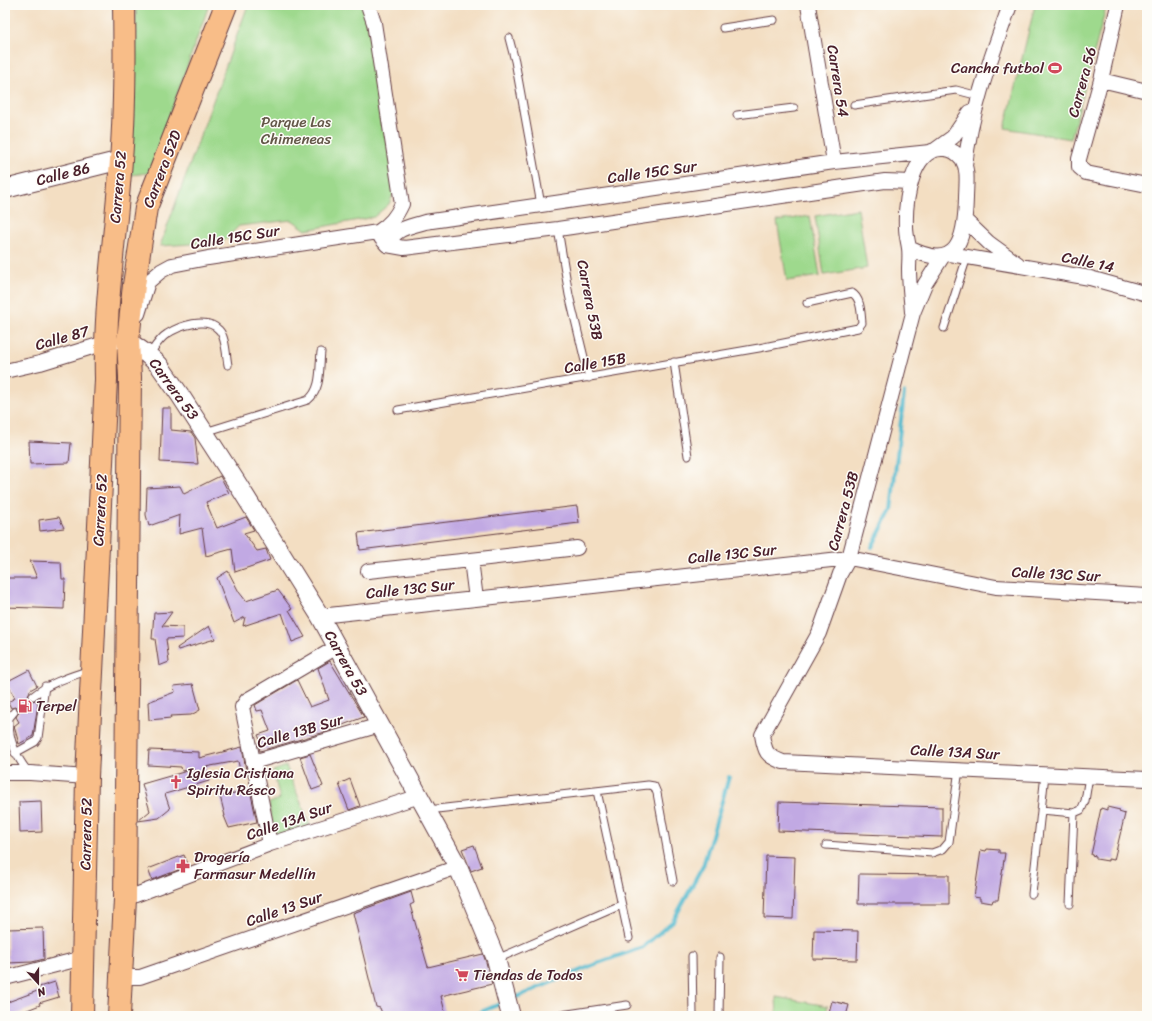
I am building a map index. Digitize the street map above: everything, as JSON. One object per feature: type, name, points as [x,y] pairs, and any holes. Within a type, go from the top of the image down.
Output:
[{"type":"main road","name":"Carrera 52","points":[[82,1016],[87,777],[106,387],[105,343],[121,160],[125,62],[124,5]]},
{"type":"main road","name":"Carrera 52D","points":[[128,341],[134,285],[146,208],[226,5]]},
{"type":"main road","name":"Carrera 52","points":[[120,1016],[120,977],[125,899],[130,376],[128,341]]},
{"type":"street","points":[[368,5],[374,24],[402,204],[407,213],[413,218],[425,222]]},
{"type":"street","name":"Carrera 54","points":[[808,5],[834,162]]},
{"type":"street","points":[[932,151],[953,137],[978,97],[1010,5]]},
{"type":"street","name":"Carrera 56","points":[[1118,5],[1101,80],[1079,159],[1079,167],[1086,173],[1147,185]]},
{"type":"street","points":[[1101,80],[1147,91]]},
{"type":"street","name":"Carrera 53B","points":[[765,751],[762,736],[819,632],[840,574],[849,558],[912,313],[925,284],[946,255],[961,239],[966,221],[965,166],[968,141],[978,97]]},
{"type":"street","name":"Calle 15C Sur","points":[[387,245],[393,234],[399,230],[425,222],[834,162],[945,149],[953,151],[961,158],[965,166]]},
{"type":"street","name":"Carrera 53B","points":[[912,313],[906,214],[912,182],[923,157],[932,151]]},
{"type":"street","name":"Calle 86","points":[[5,189],[121,160]]},
{"type":"street","points":[[402,204],[391,223],[378,232],[387,245],[404,248],[558,229],[885,181],[912,182]]},
{"type":"street","points":[[966,221],[989,243],[1022,266]]},
{"type":"street","name":"Calle 15C Sur","points":[[128,341],[148,282],[161,271],[172,265],[208,258],[378,232]]},
{"type":"street","name":"Calle 14","points":[[909,248],[923,255],[967,257],[1090,278],[1147,294]]},
{"type":"street","name":"Calle 87","points":[[5,371],[40,363],[105,343],[128,341]]},
{"type":"street","name":"Carrera 53","points":[[128,341],[159,365],[205,432],[320,616],[458,867],[496,959],[511,1014]]},
{"type":"street","points":[[368,571],[577,548]]},
{"type":"street","name":"Calle 13C Sur","points":[[320,616],[849,558],[996,587],[1147,596]]},
{"type":"street","points":[[471,560],[476,599]]},
{"type":"street","points":[[270,844],[242,707],[247,700],[337,647]]},
{"type":"street","name":"Calle 13B Sur","points":[[253,762],[380,725]]},
{"type":"street","name":"Calle 13A Sur","points":[[765,751],[772,758],[782,762],[1147,779]]},
{"type":"street","points":[[5,774],[30,773],[87,777]]},
{"type":"street","name":"Calle 13A Sur","points":[[125,899],[270,844],[424,803]]},
{"type":"street","name":"Calle 13 Sur","points":[[120,977],[140,977],[458,867]]},
{"type":"street","points":[[5,978],[83,958]]},
{"type":"lane","points":[[723,28],[774,20]]},
{"type":"lane","points":[[509,38],[515,61],[541,205]]},
{"type":"lane","points":[[854,105],[956,90],[978,97]]},
{"type":"lane","points":[[737,115],[794,108]]},
{"type":"lane","name":"Carrera 53B","points":[[558,229],[569,295],[589,378]]},
{"type":"lane","points":[[944,328],[967,257]]},
{"type":"lane","name":"Calle 15B","points":[[398,410],[589,378],[796,340],[858,328],[862,323],[858,300],[856,295],[852,293],[807,303]]},
{"type":"lane","points":[[148,355],[166,334],[192,324],[206,324],[219,329],[222,335],[228,365]]},
{"type":"lane","points":[[205,432],[308,400],[314,395],[318,388],[321,352]]},
{"type":"lane","points":[[674,362],[688,456]]},
{"type":"lane","points":[[33,696],[46,686],[60,679],[92,669]]},
{"type":"lane","points":[[15,752],[35,742],[38,738],[46,686]]},
{"type":"lane","points":[[9,717],[9,732],[15,752],[30,773]]},
{"type":"lane","points":[[826,845],[932,853],[943,849],[949,842],[957,791],[958,769]]},
{"type":"lane","points":[[1032,894],[1045,774]]},
{"type":"lane","points":[[1041,810],[1074,813],[1081,810],[1085,801],[1089,776]]},
{"type":"lane","name":"Calle 13A Sur","points":[[424,803],[597,791],[648,785],[654,786],[657,793],[673,881]]},
{"type":"lane","points":[[597,791],[629,938]]},
{"type":"lane","points":[[1070,904],[1074,813]]},
{"type":"lane","points":[[496,959],[621,905]]},
{"type":"lane","points":[[692,956],[692,1016]]},
{"type":"lane","points":[[719,1016],[720,957]]},
{"type":"lane","points":[[555,1016],[580,1014],[627,1005]]},
{"type":"green space","points":[[136,5],[209,5],[149,173],[131,175]]},
{"type":"green space","name":"Parque Las Chimeneas","points":[[248,5],[361,5],[365,13],[369,32],[396,188],[389,204],[374,217],[306,230],[292,220],[239,226],[223,242],[160,246]]},
{"type":"green space","name":"Cancha futbol","points":[[1035,5],[1095,5],[1106,8],[1071,139],[1005,128]]},
{"type":"green space","points":[[858,209],[867,268],[824,275],[815,216]]},
{"type":"green space","points":[[810,216],[820,276],[787,281],[777,221]]},
{"type":"green space","points":[[286,766],[311,828],[275,841],[269,803],[280,799],[273,771]]},
{"type":"green space","points":[[776,997],[828,1006],[825,1016],[777,1016]]},
{"type":"building","points":[[162,408],[171,408],[171,430],[191,432],[195,438],[198,464],[160,462]]},
{"type":"building","points":[[29,441],[71,443],[69,463],[30,464]]},
{"type":"building","points":[[220,476],[229,493],[206,502],[217,528],[246,517],[254,530],[244,533],[257,551],[266,549],[270,560],[235,572],[232,549],[206,556],[202,528],[179,534],[180,515],[149,526],[146,515],[147,488],[180,486],[184,494]]},
{"type":"building","points":[[577,506],[579,523],[360,550],[358,533]]},
{"type":"building","points":[[59,517],[64,528],[40,531],[39,520]]},
{"type":"building","points":[[30,561],[61,562],[62,579],[65,579],[64,609],[5,607],[5,578],[37,578]]},
{"type":"building","points":[[228,571],[239,592],[246,601],[278,590],[292,609],[289,610],[305,637],[292,642],[282,613],[243,626],[245,617],[234,623],[217,578]]},
{"type":"building","points":[[172,612],[162,626],[183,627],[183,638],[166,639],[169,662],[159,666],[155,639],[152,639],[154,613]]},
{"type":"building","points":[[209,626],[215,639],[178,650],[177,648]]},
{"type":"building","points":[[330,661],[364,717],[332,730],[260,751],[258,743],[261,742],[258,735],[270,731],[262,710],[257,711],[255,705],[297,680],[310,707],[329,700],[318,668]]},
{"type":"building","name":"Terpel","points":[[29,670],[37,686],[30,690],[28,697],[31,701],[36,700],[38,704],[33,736],[19,744],[14,726],[19,722],[16,717],[19,711],[15,707],[11,708],[8,702],[15,698],[6,682]]},
{"type":"building","points":[[193,684],[200,710],[191,715],[170,716],[171,718],[149,720],[148,702],[175,692],[174,686]]},
{"type":"building","points":[[242,747],[247,776],[241,776],[238,761],[205,767],[209,781],[165,794],[170,809],[159,818],[138,821],[150,811],[142,784],[194,769],[182,771],[181,767],[148,765],[149,750],[199,752],[199,758]]},
{"type":"building","points":[[310,754],[323,786],[312,790],[300,757]]},
{"type":"building","points":[[350,779],[360,806],[349,810],[339,784]]},
{"type":"building","points":[[250,790],[257,822],[229,828],[224,816],[220,796]]},
{"type":"building","points":[[41,801],[42,832],[20,833],[19,802]]},
{"type":"building","points":[[779,802],[942,807],[942,837],[778,831]]},
{"type":"building","points":[[1107,807],[1120,810],[1119,812],[1125,814],[1114,860],[1108,859],[1108,861],[1096,859],[1096,856],[1091,855],[1101,808],[1107,810]]},
{"type":"building","points":[[474,845],[482,867],[471,871],[462,849]]},
{"type":"building","points":[[987,849],[999,850],[999,853],[1005,853],[998,900],[993,900],[992,903],[980,901],[980,898],[974,897],[981,850],[986,851]]},
{"type":"building","points":[[184,855],[189,866],[152,880],[148,869]]},
{"type":"building","points":[[766,856],[795,857],[793,919],[764,918]]},
{"type":"building","points":[[859,874],[949,875],[949,904],[858,904]]},
{"type":"building","points":[[411,892],[414,903],[410,905],[428,967],[483,954],[486,962],[492,984],[441,996],[446,1016],[383,1016],[380,1008],[376,1007],[353,913]]},
{"type":"building","points":[[43,928],[44,959],[32,962],[8,963],[7,929]]},
{"type":"building","points":[[814,930],[858,931],[857,960],[813,959]]},
{"type":"building","points":[[55,982],[59,997],[39,1003],[40,1005],[12,1016],[5,1016],[5,1003],[40,990],[39,987]]},
{"type":"building","points":[[832,1001],[849,1005],[846,1016],[828,1016]]},
{"type":"waterway","points":[[872,547],[891,510],[904,393]]},
{"type":"waterway","points":[[512,999],[598,963],[643,947],[673,921],[703,866],[729,777]]},
{"type":"waterway","points":[[471,1016],[502,1003]]},
{"type":"place","name":"Cancha futbol","points":[[1055,68]]},
{"type":"place","name":"Terpel","points":[[25,706]]},
{"type":"place","name":"Iglesia Cristiana Spiritu Résco","points":[[176,782]]},
{"type":"place","name":"Drogería Farmasur Medellín","points":[[183,866]]},
{"type":"place","name":"Tiendas de Todos","points":[[462,975]]}]
